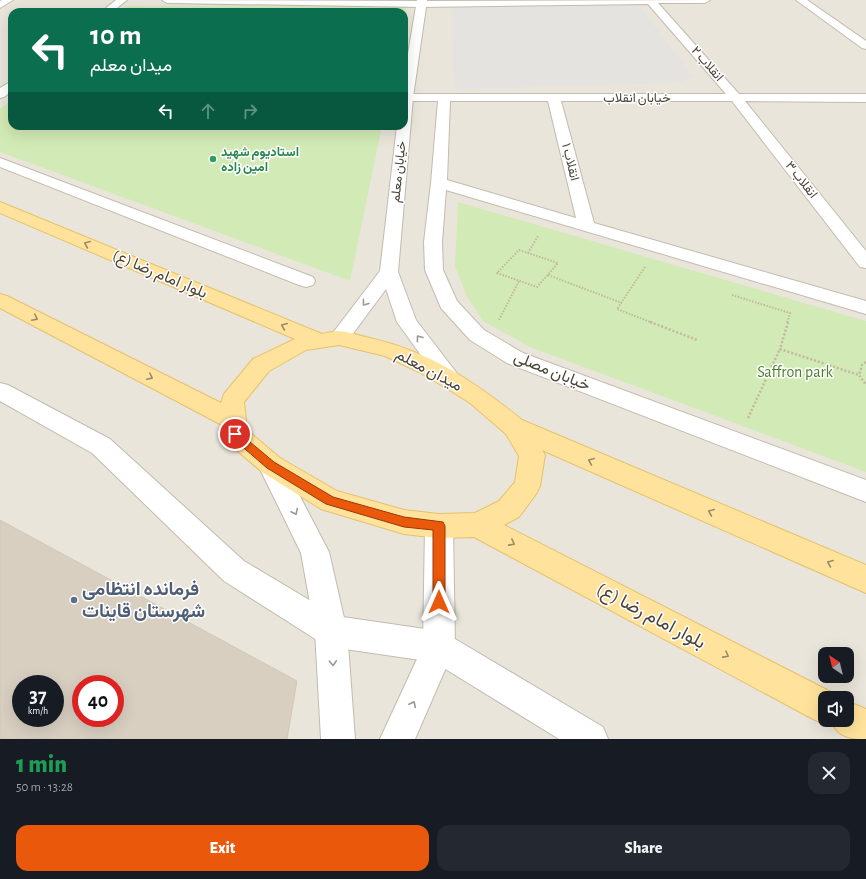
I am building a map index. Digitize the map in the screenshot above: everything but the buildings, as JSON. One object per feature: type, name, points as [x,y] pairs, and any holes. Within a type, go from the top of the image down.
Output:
[{"type":"main road","name":"بلوار امام رضا (ع)","points":[[0,207],[330,339]]},
{"type":"main road","points":[[0,300],[233,420]]},
{"type":"main road","name":"میدان معلم","points":[[330,339],[390,350],[427,366],[451,380],[478,397],[514,427],[532,455],[527,486],[509,509],[477,525],[439,526],[404,522],[330,500],[271,465],[235,434],[232,400],[261,365],[301,344],[330,339]]},
{"type":"main road","points":[[514,427],[866,579]]},
{"type":"main road","name":"بلوار امام رضا (ع)","points":[[477,525],[818,703]]},
{"type":"main road","points":[[854,722],[866,728]]},
{"type":"street","points":[[0,5],[8,0]]},
{"type":"street","points":[[111,8],[122,0]]},
{"type":"street","points":[[167,0],[422,2],[705,0]]},
{"type":"street","name":"انقلاب ۲","points":[[650,0],[678,30],[736,98]]},
{"type":"street","points":[[801,0],[866,46]]},
{"type":"street","name":"خیابان معلم","points":[[408,91],[422,2]]},
{"type":"street","points":[[0,94],[8,87]]},
{"type":"street","name":"خیابان انقلاب","points":[[408,97],[866,98]]},
{"type":"street","name":"خیابان مصلی","points":[[444,98],[439,183],[433,242],[434,270],[448,304],[477,335],[515,358],[866,492]]},
{"type":"street","name":"انقلاب ۱","points":[[554,98],[586,225]]},
{"type":"street","name":"انقلاب ۳","points":[[736,98],[866,263]]},
{"type":"street","name":"خیابان معلم","points":[[389,272],[404,130]]},
{"type":"street","points":[[0,162],[306,281]]},
{"type":"street","points":[[439,183],[866,308]]},
{"type":"street","points":[[330,339],[389,272],[408,322],[451,380]]},
{"type":"street","points":[[0,391],[101,446],[234,571],[331,631],[439,647],[591,739]]},
{"type":"street","points":[[271,465],[315,552],[331,631],[338,739]]},
{"type":"street","points":[[397,739],[439,647],[439,526]]},
{"type":"path","points":[[653,245],[645,267],[617,309],[697,340]]},
{"type":"path","points":[[519,250],[558,263],[548,275],[536,287],[497,273],[519,250]]},
{"type":"path","points":[[645,267],[652,269]]},
{"type":"path","points":[[548,275],[622,303]]},
{"type":"path","points":[[497,324],[519,281]]},
{"type":"path","points":[[725,292],[790,314],[780,349],[737,442]]},
{"type":"path","points":[[780,349],[859,375],[866,385]]},
{"type":"path","points":[[859,375],[862,365],[866,362]]},
{"type":"shaded area","points":[[0,0],[866,0],[866,739],[0,739]]},
{"type":"shaded area","points":[[637,3],[694,77],[680,83],[454,89],[452,5]]},
{"type":"green space","points":[[126,6],[406,7],[406,8],[123,8]]},
{"type":"green space","points":[[8,102],[8,130],[381,130],[350,281],[0,152],[0,109]]},
{"type":"green space","name":"Saffron park","points":[[458,202],[866,321],[866,472],[530,347],[483,321],[467,296],[455,266]]},
{"type":"place","name":"استادیوم شهید امین زاده","points":[[213,159]]},
{"type":"place","name":"فرمانده انتظامی شهرستان قاینات","points":[[74,600]]},
{"type":"route","points":[[235,434],[271,465],[330,500],[404,522],[439,526],[439,602]]}]
